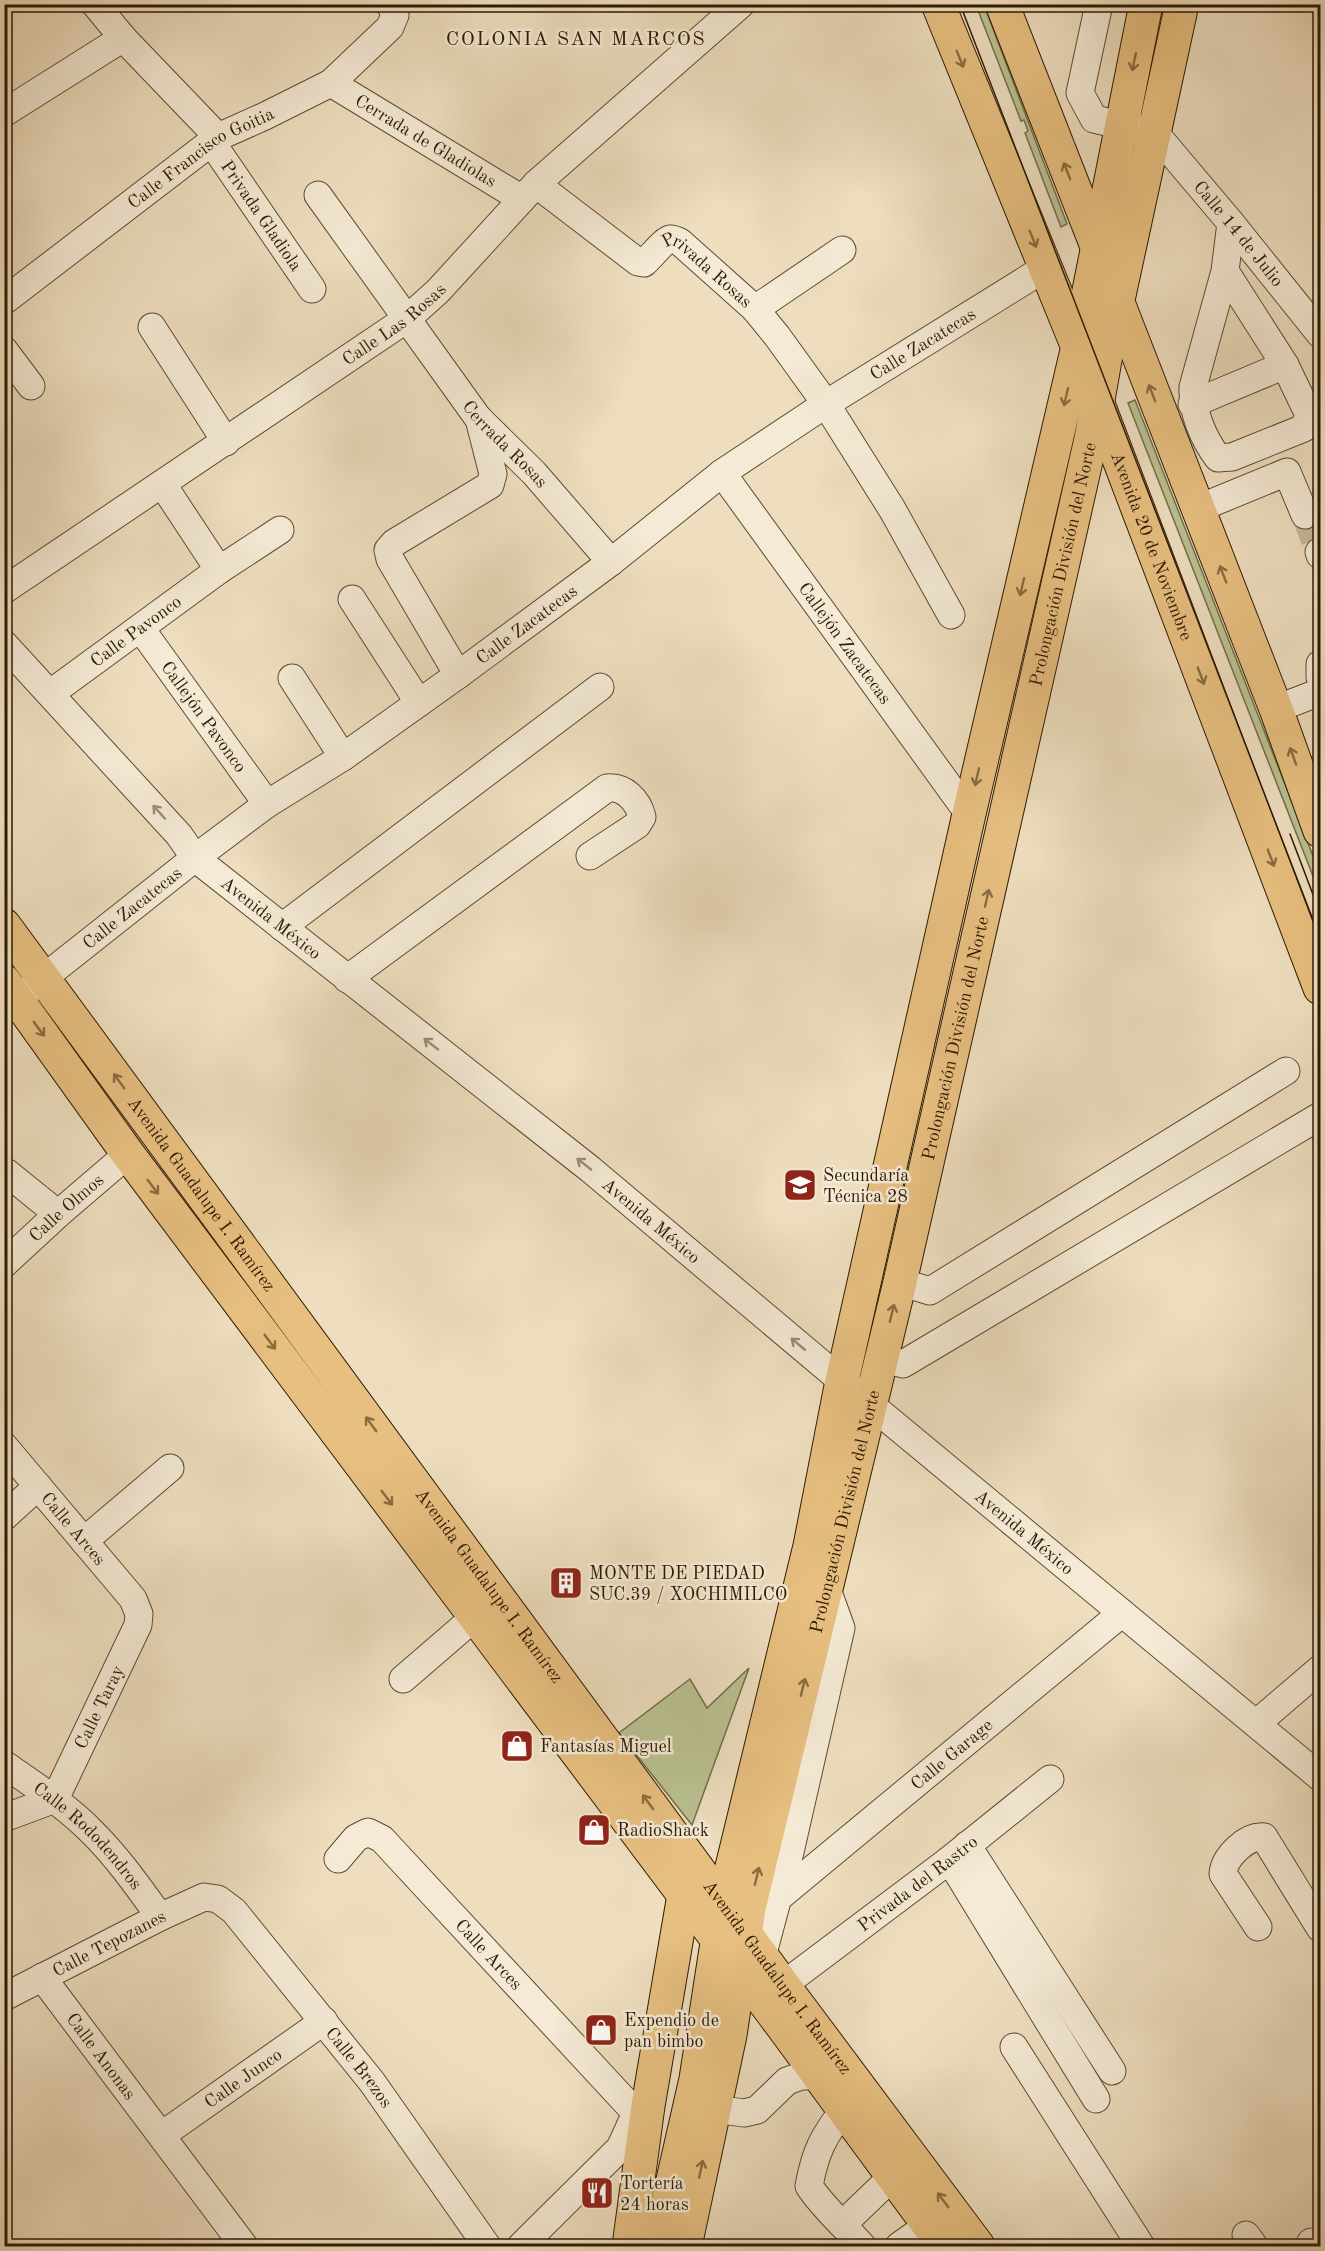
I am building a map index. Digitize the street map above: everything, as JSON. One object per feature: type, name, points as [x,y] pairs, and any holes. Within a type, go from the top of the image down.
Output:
[{"type":"main road","name":"Avenida 20 de Noviembre","points":[[938,4],[1078,346],[1098,405],[1320,988]]},
{"type":"main road","points":[[1002,4],[1276,709],[1320,831]]},
{"type":"main road","name":"Prolongación División del Norte","points":[[650,2104],[701,1891],[742,1831],[810,1546],[842,1382],[969,814],[1078,346],[1146,4]]},
{"type":"main road","name":"Prolongación División del Norte","points":[[685,2247],[727,2048],[749,1908],[900,1282],[1098,405],[1105,360],[1182,4]]},
{"type":"main road","name":"Avenida Guadalupe I. Ramírez","points":[[4,925],[701,1891],[741,1950],[773,1993],[978,2247]]},
{"type":"main road","name":"Avenida Guadalupe I. Ramírez","points":[[9,995],[476,1616],[701,1891]]},
{"type":"main road","points":[[701,1891],[725,1852],[742,1831]]},
{"type":"main road","name":"Prolongación División del Norte","points":[[658,2247],[696,2079],[741,1950]]},
{"type":"main road","name":"Avenida Guadalupe I. Ramírez","points":[[773,1993],[786,2031],[937,2236]]},
{"type":"main road","points":[[727,2048],[767,2033],[786,2031]]},
{"type":"main road","points":[[629,2247],[650,2104]]},
{"type":"main road","points":[[643,2247],[650,2104]]},
{"type":"street","name":"Privada Gladiola","points":[[95,4],[215,140],[312,290]]},
{"type":"street","name":"Calle Las Rosas","points":[[4,590],[408,318],[438,291],[529,192],[741,4]]},
{"type":"street","points":[[1099,4],[1080,93],[1094,118],[1155,133]]},
{"type":"street","name":"Calle Francisco Goitia","points":[[4,301],[215,140],[331,83],[390,27],[393,10]]},
{"type":"street","points":[[4,113],[123,38]]},
{"type":"street","name":"Cerrada de Gladiolas","points":[[331,83],[529,192]]},
{"type":"street","name":"Calle 14 de Julio","points":[[1155,133],[1320,334]]},
{"type":"street","name":"Privada Rosas","points":[[529,192],[638,262],[644,263],[668,239],[672,238],[680,242],[755,309],[825,404],[892,509],[951,615]]},
{"type":"street","name":"Cerrada Rosas","points":[[318,195],[478,418],[534,473],[611,562]]},
{"type":"street","points":[[1225,271],[1285,365],[1310,415],[1304,428],[1232,457],[1218,458],[1210,447],[1192,404],[1193,387],[1225,271],[1231,223]]},
{"type":"street","points":[[755,309],[842,250]]},
{"type":"street","name":"Calle Zacatecas","points":[[9,995],[44,978],[267,804],[343,757],[458,675],[611,562],[722,473],[825,404],[1045,268]]},
{"type":"street","points":[[152,327],[226,442]]},
{"type":"street","points":[[4,350],[31,386]]},
{"type":"street","points":[[1192,404],[1285,365]]},
{"type":"street","points":[[458,675],[390,559],[388,550],[394,543],[490,486],[493,474],[478,418]]},
{"type":"street","points":[[1197,509],[1287,472],[1305,515]]},
{"type":"street","name":"Callejón Zacatecas","points":[[722,473],[969,814]]},
{"type":"street","points":[[163,485],[219,570]]},
{"type":"street","name":"Calle Pavonco","points":[[51,693],[219,570],[280,530]]},
{"type":"street","points":[[352,599],[419,703]]},
{"type":"street","name":"Callejón Pavonco","points":[[141,628],[267,804]]},
{"type":"street","name":"Avenida México","points":[[4,644],[179,835],[195,858],[590,1169],[842,1382],[1320,1777]]},
{"type":"street","points":[[1320,664],[1320,677]]},
{"type":"street","points":[[292,678],[343,757]]},
{"type":"street","points":[[282,927],[600,687]]},
{"type":"street","points":[[1276,709],[1320,692]]},
{"type":"street","points":[[348,979],[607,789],[616,787],[627,792],[640,808],[642,817],[637,825],[590,856]]},
{"type":"street","points":[[900,1282],[930,1291],[1286,1071]]},
{"type":"street","points":[[881,1358],[903,1364],[1320,1116]]},
{"type":"street","name":"Calle Olmos","points":[[4,1264],[128,1154]]},
{"type":"street","points":[[6,1172],[58,1214]]},
{"type":"street","name":"Calle Arces","points":[[4,1446],[133,1599],[139,1614]]},
{"type":"street","points":[[84,1541],[170,1468]]},
{"type":"street","points":[[4,1517],[38,1486]]},
{"type":"street","points":[[741,1950],[779,1897],[841,1628],[810,1546]]},
{"type":"street","name":"Calle Garage","points":[[779,1897],[1122,1613]]},
{"type":"street","name":"Calle Taray","points":[[55,1799],[138,1625],[139,1614]]},
{"type":"street","points":[[403,1679],[476,1616]]},
{"type":"street","points":[[1257,1723],[1320,1669]]},
{"type":"street","name":"Calle Rododendros","points":[[4,1764],[55,1799],[92,1831],[114,1854],[160,1917]]},
{"type":"street","name":"Privada del Rastro","points":[[773,1993],[1050,1779]]},
{"type":"street","points":[[4,1818],[55,1799]]},
{"type":"street","name":"Calle Arces","points":[[338,1859],[357,1838],[368,1832],[382,1839],[650,2104]]},
{"type":"street","points":[[1258,1927],[1223,1874],[1223,1868],[1229,1859],[1256,1836],[1264,1838],[1320,1928]]},
{"type":"street","points":[[957,1853],[1112,2071]]},
{"type":"street","points":[[957,1853],[957,1872],[1096,2099]]},
{"type":"street","name":"Calle Tepozanes","points":[[4,1997],[160,1917],[204,1897],[218,1899]]},
{"type":"street","name":"Calle Brezos","points":[[218,1899],[234,1911],[372,2082],[488,2247]]},
{"type":"street","name":"Calle Anonas","points":[[42,1977],[244,2247]]},
{"type":"street","name":"Calle Junco","points":[[162,2135],[324,2021]]},
{"type":"street","points":[[1014,2047],[1141,2247]]},
{"type":"street","points":[[714,2109],[744,2113],[757,2110],[787,2081],[801,2076],[819,2076]]},
{"type":"street","points":[[521,2247],[620,2148],[650,2104]]},
{"type":"street","points":[[844,2110],[824,2137],[812,2166],[809,2186],[817,2199],[843,2224],[862,2247]]},
{"type":"street","points":[[843,2224],[893,2176]]},
{"type":"street","points":[[898,2247],[937,2236]]},
{"type":"green space","points":[[976,5],[984,5],[1067,224],[1061,227],[1025,133],[1028,131],[1024,120],[1021,121]]},
{"type":"green space","points":[[1135,400],[1320,874],[1320,894],[1128,403]]},
{"type":"green space","points":[[749,1668],[692,1825],[619,1733],[690,1679],[707,1708]]},
{"type":"tunnel","points":[[1305,515],[1319,552]]},
{"type":"tram line","points":[[960,4],[1320,938]]},
{"type":"tram line","points":[[1290,834],[1320,913]]},
{"type":"place","name":"Secundaría Técnica 28","points":[[800,1185]]},
{"type":"place","name":"MONTE DE PIEDAD SUC.39 / XOCHIMILCO","points":[[566,1583]]},
{"type":"place","name":"Fantasías Miguel","points":[[517,1746]]},
{"type":"place","name":"RadioShack","points":[[594,1830]]},
{"type":"place","name":"Expendio de pan bimbo","points":[[601,2030]]},
{"type":"place","name":"Tortería 24 horas","points":[[597,2193]]},
{"type":"district","name":"COLONIA SAN MARCOS","points":[[576,38]]}]
